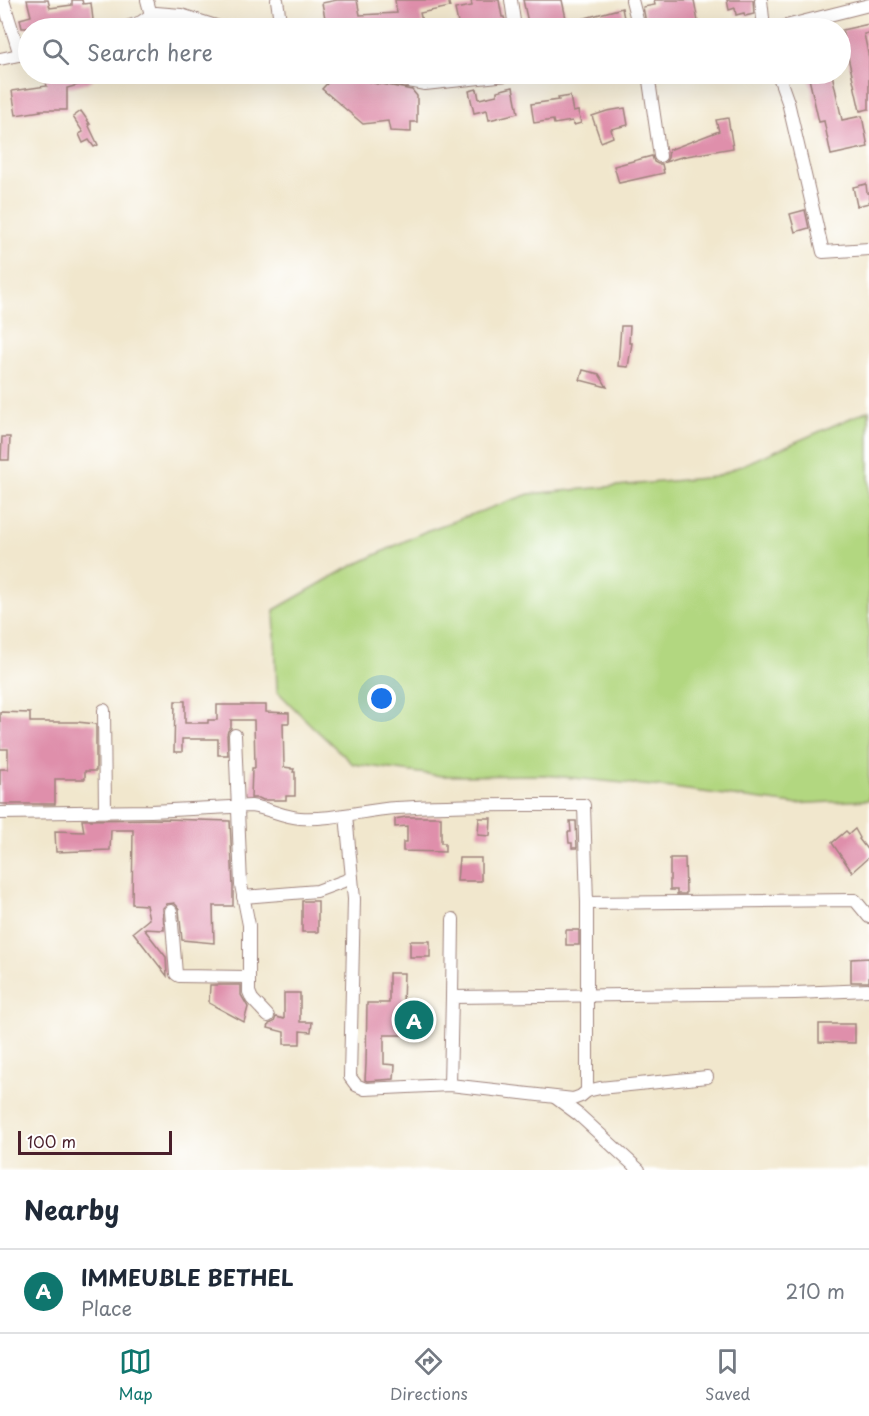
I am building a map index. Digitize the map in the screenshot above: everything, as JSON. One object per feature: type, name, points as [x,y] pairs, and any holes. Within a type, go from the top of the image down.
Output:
[{"type":"street","points":[[3,0],[18,39]]},
{"type":"street","points":[[147,0],[151,15]]},
{"type":"street","points":[[278,0],[279,18]]},
{"type":"street","points":[[511,0],[514,18]]},
{"type":"street","points":[[632,0],[636,18]]},
{"type":"street","points":[[761,0],[763,18]]},
{"type":"street","points":[[818,18],[869,5]]},
{"type":"street","points":[[147,18],[156,13],[190,18]]},
{"type":"street","points":[[0,59],[18,55]]},
{"type":"street","points":[[649,84],[660,156]]},
{"type":"street","points":[[782,84],[788,102],[823,252],[869,249]]},
{"type":"street","points":[[104,710],[105,811]]},
{"type":"street","points":[[235,735],[241,885],[249,925],[250,996],[268,1016]]},
{"type":"street","points":[[0,813],[151,811],[238,806],[263,807],[300,818],[329,817],[394,808],[584,805],[587,903],[587,1091]]},
{"type":"street","points":[[346,815],[354,899],[350,1077],[356,1085],[365,1089],[450,1085],[573,1099],[587,1091],[614,1086],[707,1077]]},
{"type":"street","points":[[243,897],[317,891],[352,878]]},
{"type":"street","points":[[587,903],[855,900],[869,917]]},
{"type":"street","points":[[171,911],[176,974],[179,976],[248,977]]},
{"type":"street","points":[[450,1085],[453,919]]},
{"type":"street","points":[[452,997],[869,990]]},
{"type":"street","points":[[555,1097],[579,1115],[639,1170]]},
{"type":"green space","points":[[869,410],[869,800],[793,804],[673,788],[544,775],[442,776],[353,764],[277,691],[274,610],[342,571],[426,531],[529,494],[715,477]]},
{"type":"building","points":[[27,0],[48,0],[50,8],[72,5],[72,0],[82,0],[83,4],[91,3],[93,18],[24,18],[31,16]]},
{"type":"building","points":[[357,0],[360,15],[397,13],[395,0],[448,0],[450,7],[420,13],[421,18],[325,18],[322,3]]},
{"type":"building","points":[[471,0],[499,0],[502,17],[504,18],[457,18],[455,9],[472,6]]},
{"type":"building","points":[[523,0],[562,0],[566,18],[527,18]]},
{"type":"building","points":[[654,0],[694,0],[697,18],[645,18],[643,7],[655,5]]},
{"type":"building","points":[[727,0],[753,0],[754,14],[736,15],[735,8],[729,10]]},
{"type":"building","points":[[622,8],[624,18],[585,18]]},
{"type":"building","points":[[869,24],[869,33],[864,34],[869,58],[869,109],[860,111],[851,70],[851,28]]},
{"type":"building","points":[[46,84],[82,84],[67,88],[67,110],[40,110],[16,115],[12,91],[47,86]]},
{"type":"building","points":[[327,84],[382,84],[412,90],[417,96],[417,122],[411,122],[411,132],[390,131],[388,121],[363,124],[322,89]]},
{"type":"building","points":[[810,84],[834,84],[842,120],[862,116],[868,147],[831,155],[824,121],[819,122]]},
{"type":"building","points":[[513,87],[518,113],[489,120],[487,110],[474,113],[469,91],[477,89],[479,99],[497,95],[497,91]]},
{"type":"building","points":[[570,96],[573,112],[578,111],[581,123],[574,125],[572,121],[554,124],[553,120],[534,123],[531,104]]},
{"type":"building","points":[[625,108],[628,125],[611,129],[613,137],[601,142],[592,116]]},
{"type":"building","points":[[81,111],[90,124],[88,124],[98,145],[94,147],[89,140],[83,143],[79,134],[83,132],[73,117]]},
{"type":"building","points":[[728,118],[733,148],[665,162],[669,150],[719,131],[716,120]]},
{"type":"building","points":[[652,156],[654,162],[662,164],[664,173],[619,183],[614,166]]},
{"type":"building","points":[[866,184],[869,203],[857,206],[853,187]]},
{"type":"building","points":[[805,210],[809,228],[795,232],[790,214]]},
{"type":"building","points":[[621,326],[630,326],[629,343],[632,343],[628,367],[618,366]]},
{"type":"building","points":[[583,370],[599,374],[607,387],[580,380]]},
{"type":"building","points":[[2,437],[10,437],[9,460],[1,460]]},
{"type":"building","points":[[175,701],[185,701],[185,723],[208,723],[208,720],[217,720],[217,705],[266,705],[266,712],[289,713],[289,723],[283,723],[284,767],[294,769],[295,796],[286,796],[286,800],[251,798],[252,768],[255,768],[254,720],[231,720],[231,728],[227,735],[228,755],[218,755],[218,739],[182,739],[182,752],[174,752]]},
{"type":"building","points":[[0,712],[30,713],[30,722],[96,724],[96,771],[85,771],[85,779],[55,779],[55,804],[0,804],[0,769],[8,769],[8,749],[0,749]]},
{"type":"building","points":[[441,817],[441,843],[445,843],[445,852],[403,851],[403,842],[407,842],[407,826],[395,827],[395,819]]},
{"type":"building","points":[[479,818],[491,818],[490,836],[478,835]]},
{"type":"building","points":[[82,820],[230,821],[233,887],[233,906],[213,906],[214,943],[182,940],[179,910],[174,903],[167,904],[163,908],[164,930],[144,929],[166,957],[167,976],[133,932],[149,919],[146,905],[132,904],[133,830],[111,830],[110,850],[56,852],[55,831],[84,832]]},
{"type":"building","points":[[570,821],[576,821],[577,848],[572,848],[572,843],[569,843]]},
{"type":"building","points":[[855,829],[869,852],[869,857],[852,872],[832,843],[846,831],[849,834]]},
{"type":"building","points":[[459,858],[481,858],[481,881],[457,881]]},
{"type":"building","points":[[670,858],[685,858],[686,894],[677,894],[677,890],[670,890]]},
{"type":"building","points":[[302,901],[318,901],[318,932],[302,932]]},
{"type":"building","points":[[566,930],[579,930],[579,945],[566,945]]},
{"type":"building","points":[[410,941],[430,941],[430,957],[410,957]]},
{"type":"building","points":[[869,958],[869,982],[851,982],[851,959]]},
{"type":"building","points":[[389,973],[404,973],[403,1004],[420,1004],[420,1035],[384,1035],[384,1064],[395,1065],[394,1079],[367,1081],[365,1080],[367,1003],[389,1003]]},
{"type":"building","points":[[210,985],[241,985],[241,995],[248,1007],[244,1022],[209,1003]]},
{"type":"building","points":[[284,993],[300,993],[300,1022],[312,1022],[311,1032],[300,1031],[300,1044],[284,1044],[284,1032],[268,1028],[276,1017],[284,1019]]},
{"type":"building","points":[[819,1024],[855,1024],[855,1043],[819,1042]]},
{"type":"place","name":"IMMEUBLE BETHEL","points":[[414,1020]]}]
